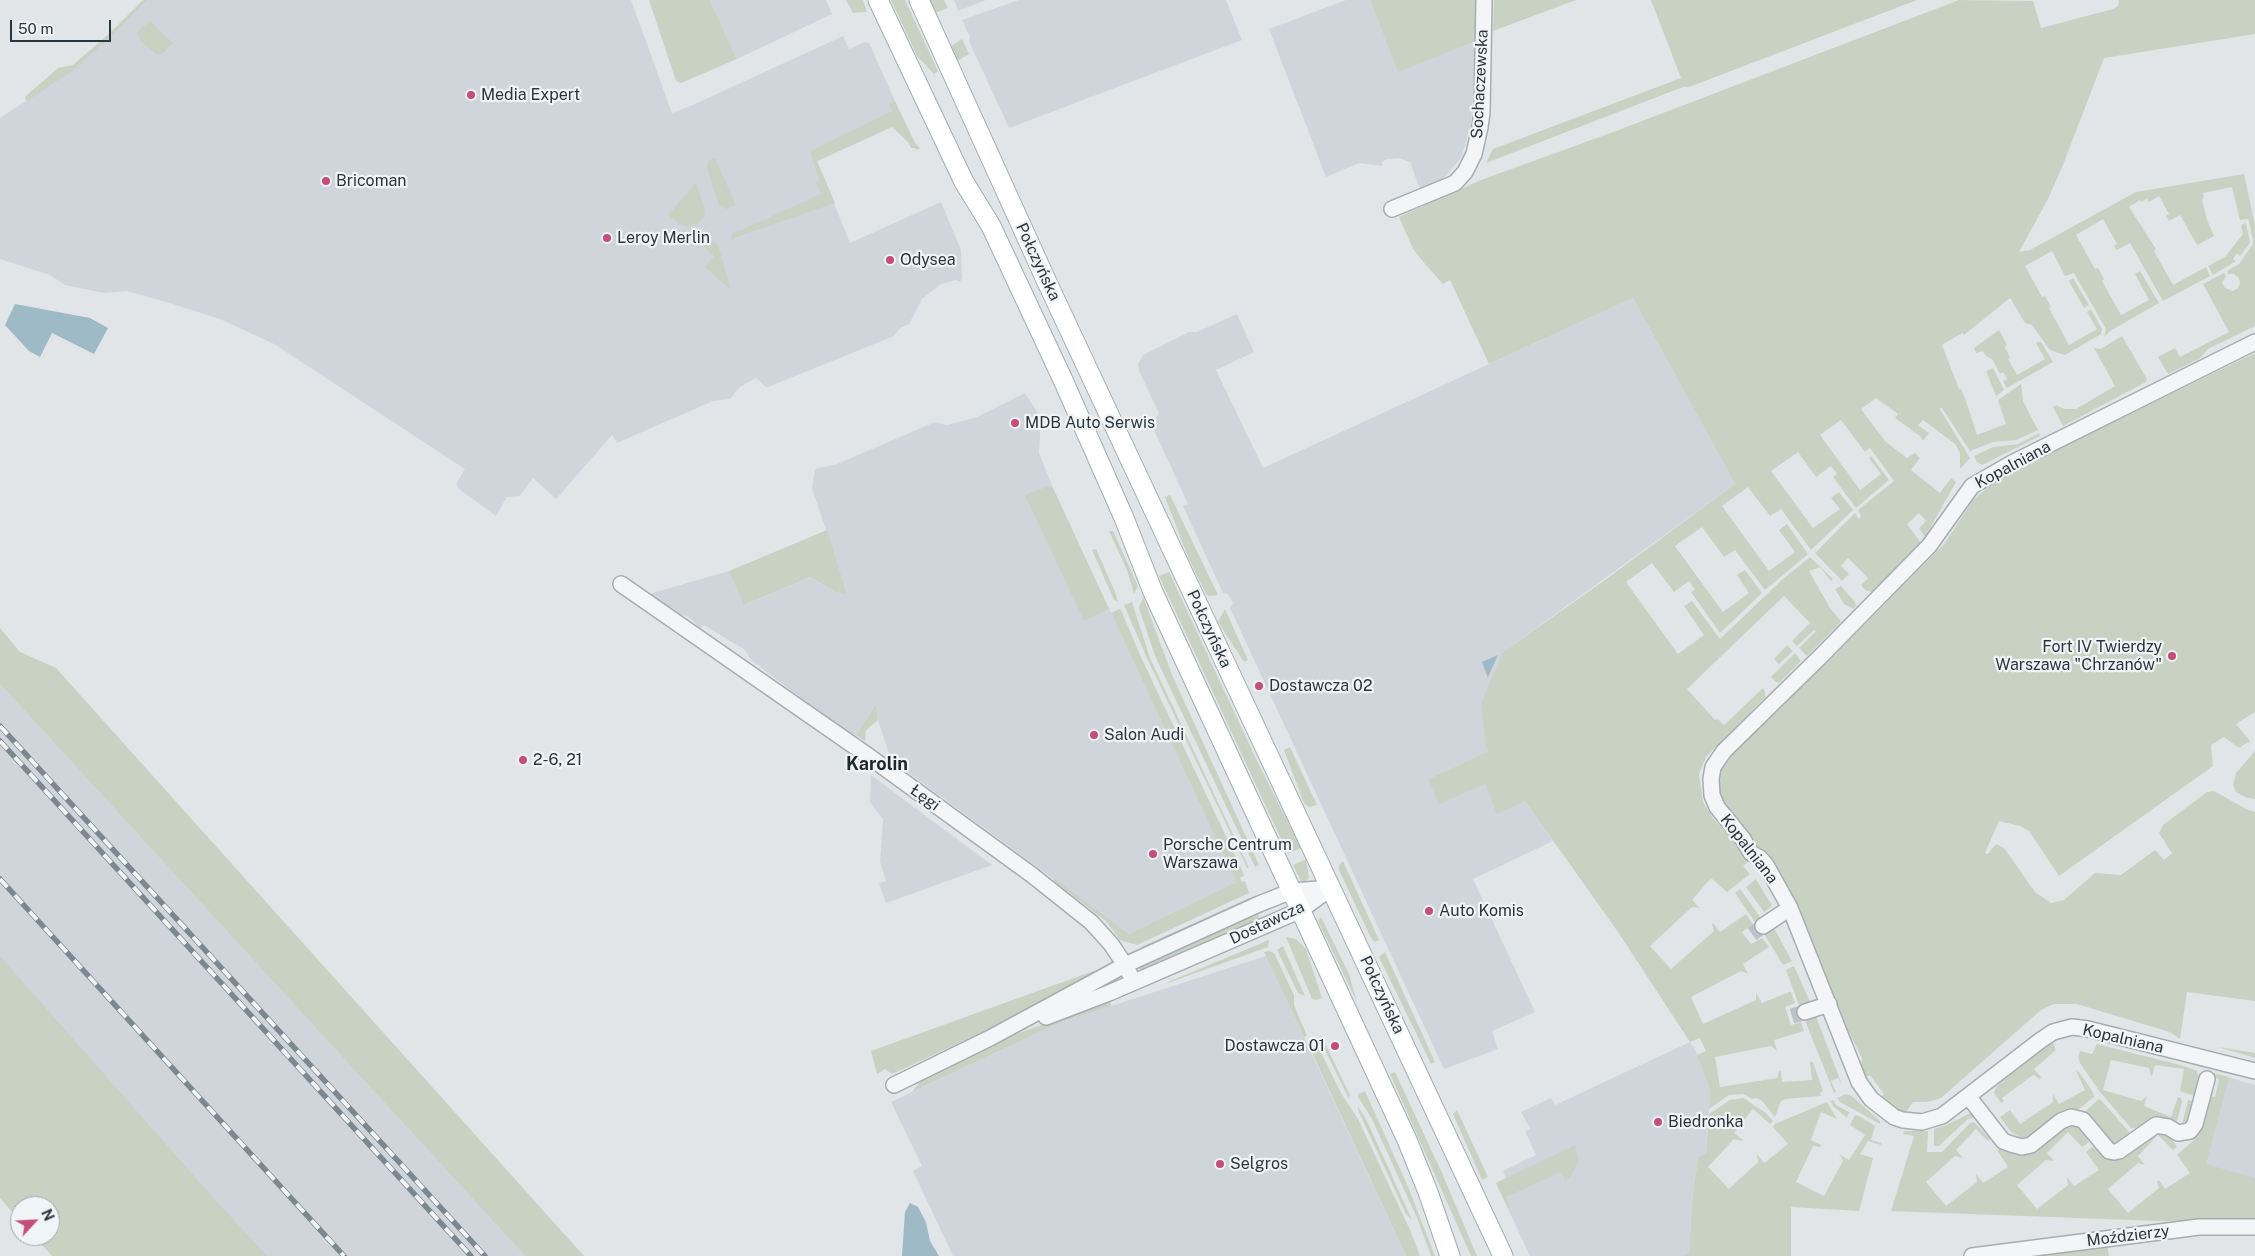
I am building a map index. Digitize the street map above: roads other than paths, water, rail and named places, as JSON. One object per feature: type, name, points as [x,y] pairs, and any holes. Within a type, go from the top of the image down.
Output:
[{"type":"main road","name":"Połczyńska","points":[[878,0],[960,174],[991,226],[1049,350],[1124,518],[1153,592],[1408,1140],[1450,1256]]},
{"type":"main road","name":"Połczyńska","points":[[919,0],[1046,280],[1503,1256]]},
{"type":"street","name":"Sochaczewska","points":[[1392,209],[1454,183],[1465,172],[1474,154],[1482,112],[1484,0]]},
{"type":"street","name":"Kopalniana","points":[[2255,342],[1991,474],[1972,486],[1964,494],[1933,541],[1718,758],[1711,778],[1712,794],[1717,807],[1743,839],[1750,853],[1760,858],[1766,865],[1790,908],[1859,1082],[1871,1099],[1885,1111],[1899,1119],[1922,1122],[1942,1116],[2041,1040],[2053,1032],[2072,1027],[2088,1028],[2255,1071]]},
{"type":"street","name":"Łęgi","points":[[621,584],[867,755],[1032,875],[1091,922],[1111,944],[1134,982]]},
{"type":"street","name":"Dostawcza","points":[[894,1085],[990,1038],[1125,965],[1292,890],[1332,888]]},
{"type":"street","name":"Dostawcza","points":[[990,1038],[1134,982],[1301,910],[1332,888]]},
{"type":"street","points":[[1763,926],[1790,908]]},
{"type":"street","points":[[1805,1012],[1829,1004]]},
{"type":"street","points":[[1968,1096],[2003,1141],[2022,1147],[2031,1145],[2061,1121],[2071,1117],[2083,1120],[2109,1151],[2114,1152],[2120,1151],[2156,1125],[2168,1127],[2178,1133],[2190,1131],[2195,1124],[2207,1079]]},
{"type":"street","name":"Moździerzy","points":[[1972,1256],[2190,1228],[2255,1227]]},
{"type":"water","points":[[15,304],[90,318],[108,328],[94,354],[52,333],[40,357],[29,351],[5,325]]},
{"type":"water","points":[[1498,655],[1488,677],[1488,678],[1482,662]]},
{"type":"water","points":[[910,1203],[918,1207],[926,1222],[930,1241],[939,1256],[902,1256],[905,1212]]},
{"type":"tunnel","points":[[1752,934],[1763,926]]},
{"type":"tunnel","points":[[1792,1016],[1805,1012]]},
{"type":"railway","points":[[0,726],[485,1256]]},
{"type":"railway","points":[[0,741],[471,1256]]},
{"type":"railway","points":[[0,879],[344,1256]]},
{"type":"place","name":"Media Expert","points":[[471,95]]},
{"type":"place","name":"Bricoman","points":[[326,181]]},
{"type":"place","name":"Leroy Merlin","points":[[607,238]]},
{"type":"place","name":"Odysea","points":[[890,260]]},
{"type":"place","name":"MDB Auto Serwis","points":[[1015,423]]},
{"type":"place","name":"Fort IV Twierdzy Warszawa \"Chrzanów\"","points":[[2172,656]]},
{"type":"place","name":"Dostawcza 02","points":[[1259,686]]},
{"type":"place","name":"Salon Audi","points":[[1094,735]]},
{"type":"place","name":"2-6, 21","points":[[523,760]]},
{"type":"place","name":"Porsche Centrum Warszawa","points":[[1153,854]]},
{"type":"place","name":"Auto Komis","points":[[1429,911]]},
{"type":"place","name":"Dostawcza 01","points":[[1335,1046]]},
{"type":"place","name":"Biedronka","points":[[1658,1122]]},
{"type":"place","name":"Selgros","points":[[1220,1164]]},
{"type":"district","name":"Karolin","points":[[877,764]]}]
